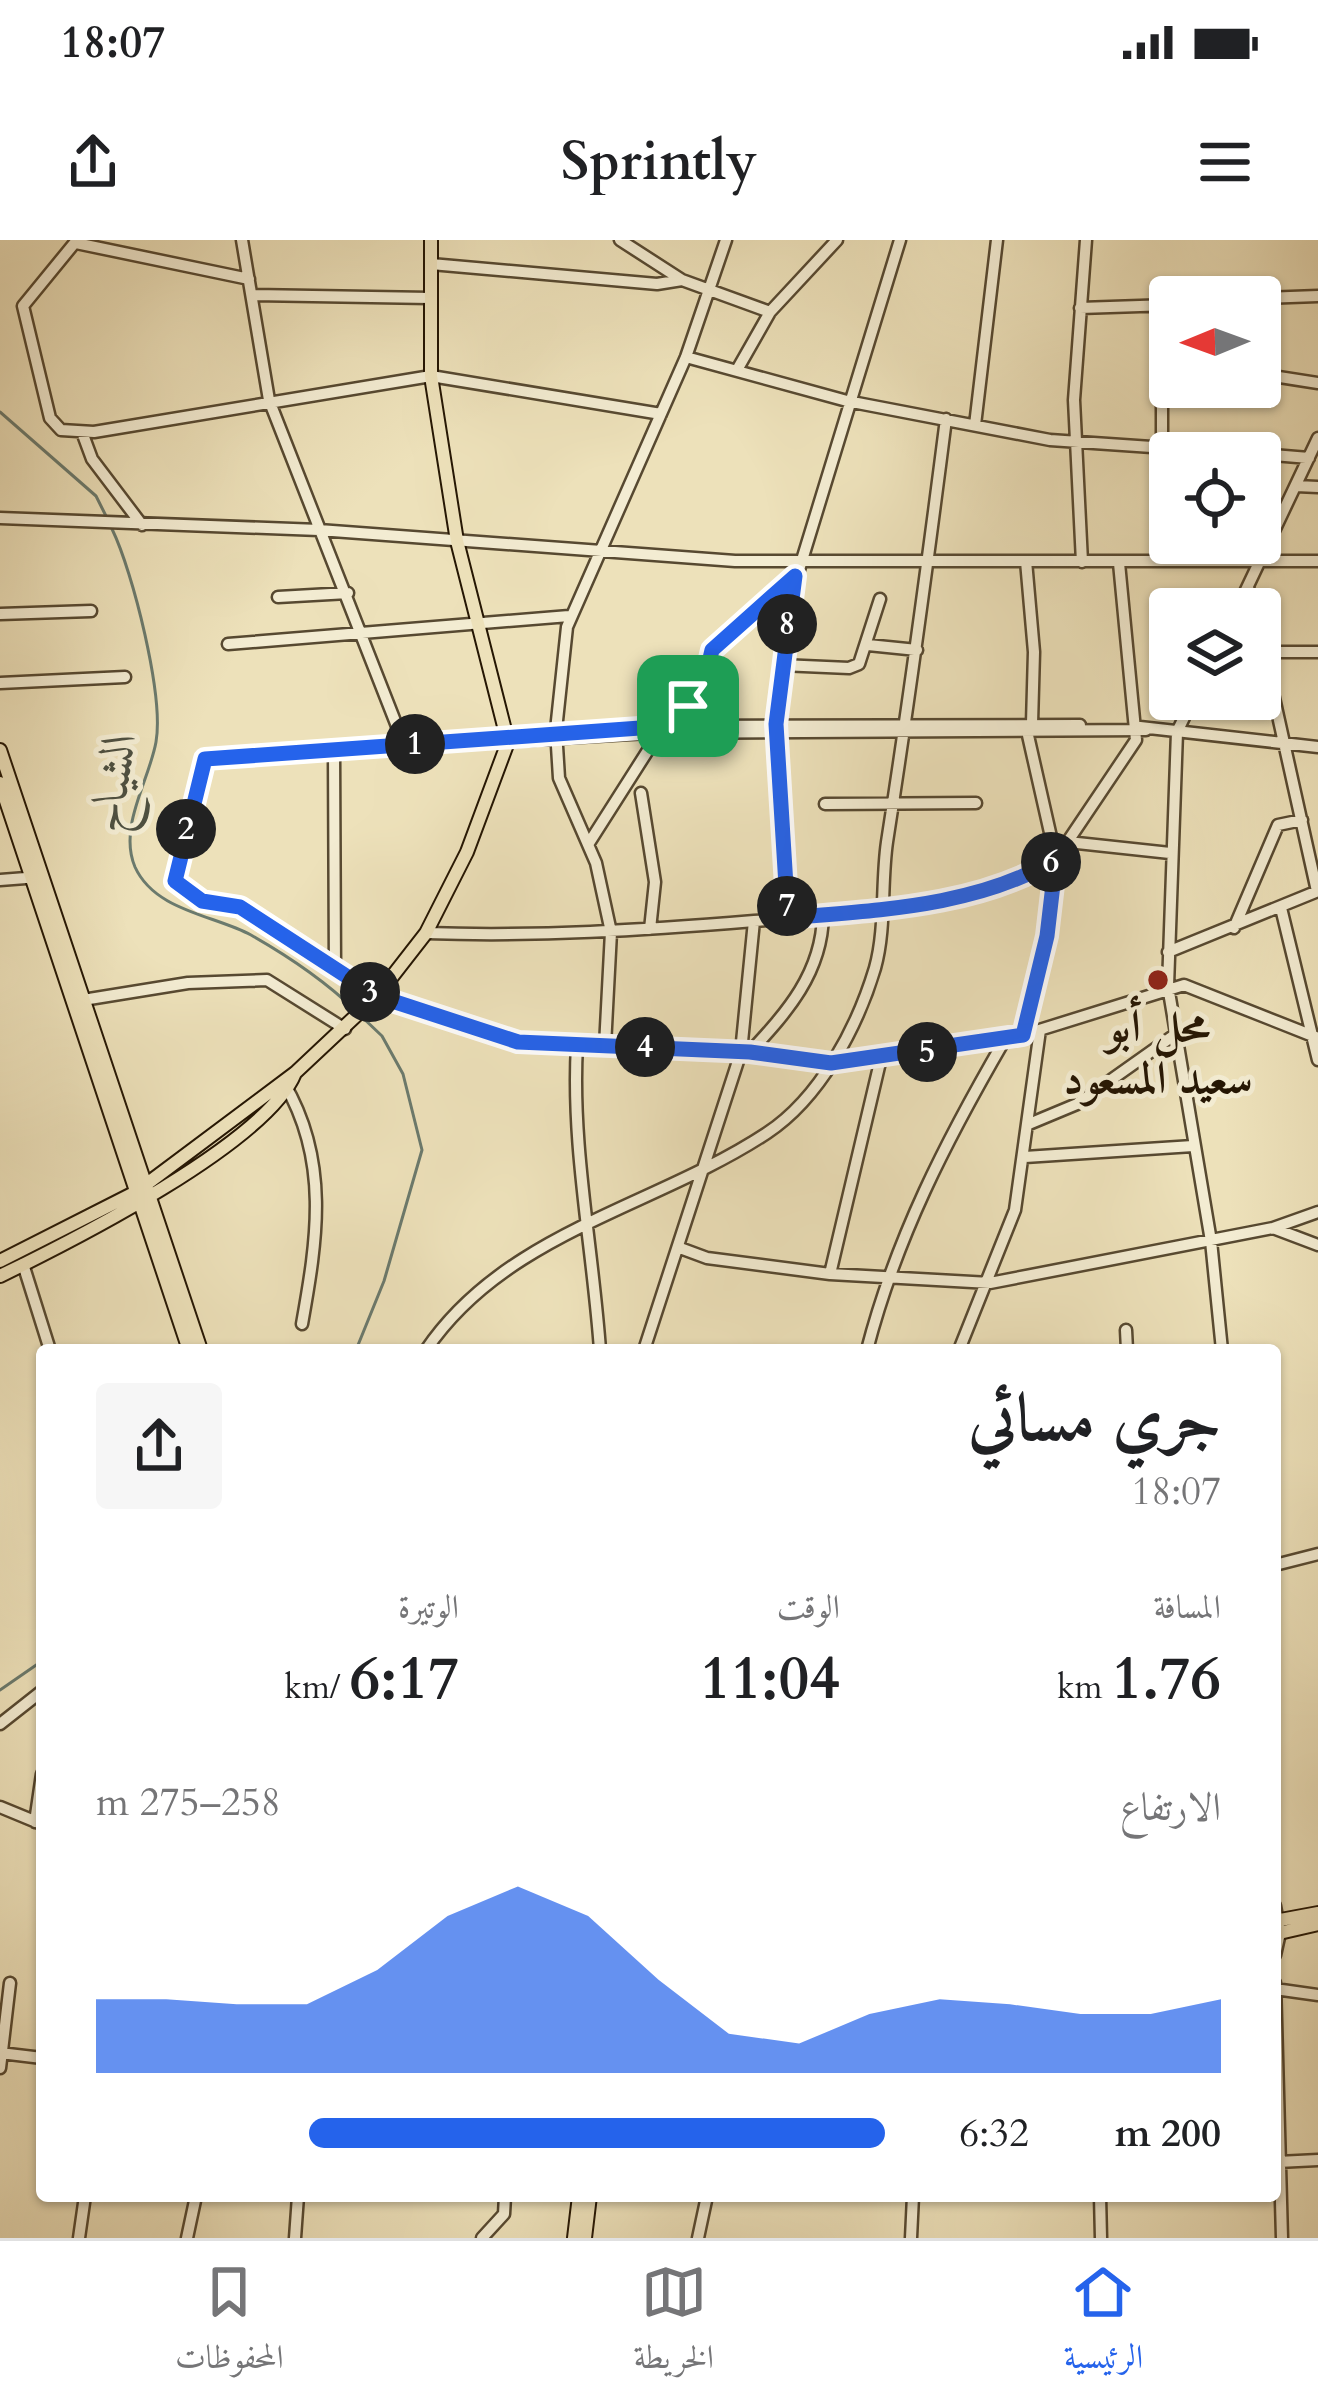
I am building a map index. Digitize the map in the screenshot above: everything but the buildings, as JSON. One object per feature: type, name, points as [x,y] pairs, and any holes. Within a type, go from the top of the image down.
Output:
[{"type":"main road","points":[[0,1276],[143,1194],[288,1081],[374,1000],[426,933],[467,852],[504,738],[458,542],[431,376],[431,240]]},
{"type":"main road","points":[[0,750],[37,877],[143,1194],[199,1344]]},
{"type":"main road","points":[[0,783],[83,1000],[187,1344]]},
{"type":"main road","points":[[0,1261],[143,1194]]},
{"type":"main road","points":[[1281,1926],[1318,1913]]},
{"type":"main road","points":[[1281,1927],[1318,1924]]},
{"type":"main road","points":[[574,2238],[578,2202]]},
{"type":"main road","points":[[584,2238],[589,2202]]},
{"type":"street","points":[[242,240],[269,400],[404,744]]},
{"type":"street","points":[[620,240],[682,280],[770,313]]},
{"type":"street","points":[[605,1046],[611,932],[589,843],[562,792],[556,734],[569,616],[686,357],[726,240]]},
{"type":"street","points":[[737,370],[770,313],[837,240]]},
{"type":"street","points":[[788,918],[776,729],[797,562],[901,240]]},
{"type":"street","points":[[975,424],[998,240]]},
{"type":"street","points":[[1082,562],[1076,443],[1086,240]]},
{"type":"street","points":[[249,279],[76,241],[27,295],[22,311],[50,418],[62,430],[82,432],[431,376],[661,414]]},
{"type":"street","points":[[431,264],[657,284],[682,280]]},
{"type":"street","points":[[252,295],[430,298]]},
{"type":"street","points":[[1281,297],[1318,296]]},
{"type":"street","points":[[1080,308],[1149,306]]},
{"type":"street","points":[[686,357],[848,401],[1076,443],[1149,447]]},
{"type":"street","points":[[1281,377],[1318,383]]},
{"type":"street","points":[[431,1344],[461,1307],[511,1268],[589,1221],[705,1168],[790,1115],[831,1063],[874,972],[946,419]]},
{"type":"street","points":[[82,432],[92,459],[142,525]]},
{"type":"street","points":[[1281,519],[1318,438]]},
{"type":"street","points":[[1281,456],[1309,458]]},
{"type":"street","points":[[1296,486],[1318,487]]},
{"type":"street","points":[[0,518],[320,530],[797,562],[1149,563]]},
{"type":"street","points":[[1281,561],[1318,561]]},
{"type":"street","points":[[1023,1035],[1049,924],[1056,859],[1029,727],[1034,652],[1026,562]]},
{"type":"street","points":[[426,933],[611,932],[879,910],[987,887],[1056,859],[1128,756],[1140,729],[1119,563]]},
{"type":"street","points":[[1248,587],[1260,564]]},
{"type":"street","points":[[589,843],[663,729],[700,701],[712,650],[795,576]]},
{"type":"street","points":[[278,597],[348,593]]},
{"type":"street","points":[[781,665],[849,668],[859,664],[880,598]]},
{"type":"street","points":[[0,614],[91,610]]},
{"type":"street","points":[[228,644],[569,616]]},
{"type":"street","points":[[868,645],[917,650]]},
{"type":"street","points":[[1281,652],[1318,652]]},
{"type":"street","points":[[0,683],[125,677]]},
{"type":"street","points":[[1183,720],[1177,732],[1170,854],[1168,986],[1211,1240],[1221,1344]]},
{"type":"street","points":[[1168,952],[1317,891],[1280,720]]},
{"type":"street","points":[[1314,1037],[1196,987],[1168,986],[1004,1041],[831,1063],[745,1052],[577,1045],[492,1036],[374,1000],[240,907],[188,895],[174,875],[205,759],[663,729],[1140,729],[1318,747]]},
{"type":"street","points":[[334,749],[334,971]]},
{"type":"street","points":[[641,793],[655,882],[650,929]]},
{"type":"street","points":[[825,805],[976,803]]},
{"type":"street","points":[[1234,928],[1278,825],[1302,820]]},
{"type":"street","points":[[1068,842],[1170,854]]},
{"type":"street","points":[[0,880],[37,877]]},
{"type":"street","points":[[1281,908],[1318,1060]]},
{"type":"street","points":[[745,1052],[805,985],[820,944],[823,915]]},
{"type":"street","points":[[646,1344],[745,1052],[754,921]]},
{"type":"street","points":[[83,1000],[188,983],[268,980],[347,1027]]},
{"type":"street","points":[[962,1344],[1016,1210],[1040,1030]]},
{"type":"street","points":[[1028,1124],[1077,1103],[1173,1036]]},
{"type":"street","points":[[868,1344],[885,1280],[941,1150],[1004,1041]]},
{"type":"street","points":[[577,1045],[576,1118],[599,1344]]},
{"type":"street","points":[[830,1274],[881,1058]]},
{"type":"street","points":[[288,1081],[306,1130],[319,1196],[302,1324]]},
{"type":"street","points":[[1025,1156],[1193,1146]]},
{"type":"street","points":[[680,1248],[719,1260],[830,1274],[990,1283],[1273,1228],[1318,1212]]},
{"type":"street","points":[[1273,1228],[1318,1245]]},
{"type":"street","points":[[23,1264],[48,1344]]},
{"type":"street","points":[[1126,1330],[1127,1344]]},
{"type":"street","points":[[1281,1563],[1318,1553]]},
{"type":"street","points":[[0,1724],[36,1696]]},
{"type":"street","points":[[0,1807],[36,1822]]},
{"type":"street","points":[[0,2068],[10,1983]]},
{"type":"street","points":[[1281,1987],[1318,1995]]},
{"type":"street","points":[[1,2053],[36,2057]]},
{"type":"street","points":[[1281,2162],[1318,2160]]},
{"type":"street","points":[[79,2238],[84,2202]]},
{"type":"street","points":[[188,2238],[195,2202]]},
{"type":"street","points":[[295,2238],[298,2202]]},
{"type":"street","points":[[482,2238],[500,2220],[504,2202]]},
{"type":"street","points":[[698,2238],[706,2202]]},
{"type":"street","points":[[911,2238],[913,2202]]},
{"type":"street","points":[[1100,2202],[1101,2238]]},
{"type":"street","points":[[1280,2202],[1282,2238]]},
{"type":"waterway","name":"الشياح","points":[[0,412],[96,496],[108,520]]},
{"type":"waterway","name":"الشياح","points":[[112,529],[145,634],[157,721],[156,742],[132,820],[135,867],[144,882],[171,903],[265,943],[355,1010]]},
{"type":"waterway","name":"الشياح","points":[[358,1344],[384,1281],[422,1150],[403,1074],[382,1036],[362,1017]]},
{"type":"waterway","name":"الشياح","points":[[0,1690],[36,1665]]},
{"type":"place","name":"محل أبو سعيد المسعود","points":[[1158,980]]},
{"type":"route","points":[[795,576],[776,724],[788,918],[929,902],[1019,878],[1056,859],[1047,936],[1023,1035],[934,1052],[831,1063],[750,1052],[518,1042],[377,996],[240,907],[202,901],[175,881],[205,759],[496,739],[556,730],[668,726],[688,706],[700,701],[712,650],[795,576]]}]
